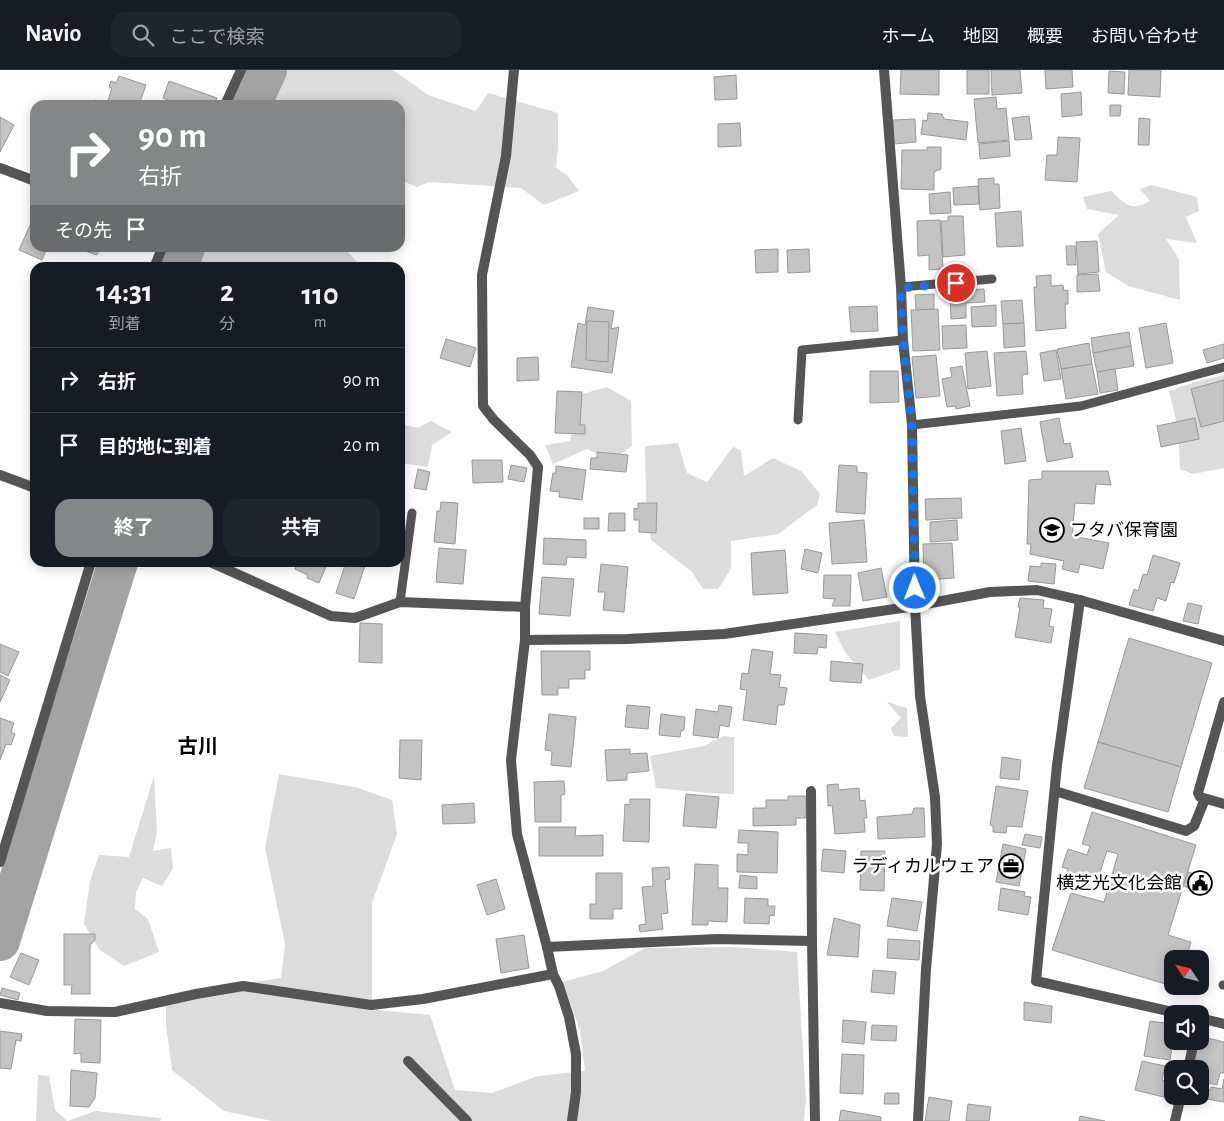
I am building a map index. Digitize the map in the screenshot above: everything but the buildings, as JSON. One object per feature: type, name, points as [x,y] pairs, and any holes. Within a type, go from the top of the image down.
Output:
[{"type":"street","points":[[227,100],[241,70]]},
{"type":"street","points":[[514,70],[506,156],[482,275],[483,406],[494,420],[530,455],[538,467],[525,607],[525,640],[511,760],[517,834],[553,974],[569,1016],[576,1054],[576,1092],[572,1121]]},
{"type":"street","points":[[884,70],[901,288],[903,340],[912,425],[915,606],[920,696],[935,798],[936,844],[926,969],[918,1121]]},
{"type":"street","points":[[0,168],[30,180]]},
{"type":"street","points":[[0,475],[30,486]]},
{"type":"street","points":[[0,862],[89,567]]},
{"type":"street","points":[[221,567],[331,616],[355,618],[400,602],[525,607]]},
{"type":"street","points":[[525,640],[627,639],[724,634],[915,606],[990,592],[1037,590],[1080,600],[1224,641]]},
{"type":"street","points":[[1080,600],[1057,765],[1036,981],[1164,1010]]},
{"type":"street","points":[[1224,702],[1198,794],[1200,797],[1224,804]]},
{"type":"street","points":[[811,791],[815,1121]]},
{"type":"street","points":[[1055,791],[1186,831],[1194,826],[1205,798]]},
{"type":"street","points":[[547,947],[717,938],[812,941]]},
{"type":"street","points":[[0,1003],[47,1011],[115,1012],[196,994],[243,986],[371,1005],[423,999],[553,974]]},
{"type":"street","points":[[1209,1020],[1224,1024]]},
{"type":"street","points":[[408,1061],[467,1121]]},
{"type":"street","points":[[1175,1121],[1179,1105]]},
{"type":"lane","points":[[901,288],[992,279]]},
{"type":"lane","points":[[798,420],[802,350],[903,340]]},
{"type":"lane","points":[[912,425],[1081,406],[1224,367]]},
{"type":"lane","points":[[405,565],[412,513]]},
{"type":"lane","points":[[400,602],[405,567]]},
{"type":"shaded area","points":[[271,70],[393,70],[428,95],[476,111],[488,93],[558,113],[556,168],[567,175],[579,191],[544,205],[521,188],[429,182],[417,187],[405,182],[405,100],[253,100]]},
{"type":"shaded area","points":[[1152,185],[1197,197],[1199,211],[1186,217],[1197,243],[1166,239],[1179,259],[1180,300],[1128,286],[1106,272],[1098,234],[1119,215],[1087,209],[1083,197],[1111,191],[1124,203],[1138,206],[1150,201],[1140,189]]},
{"type":"shaded area","points":[[166,252],[348,252],[357,262],[162,262]]},
{"type":"shaded area","points":[[1224,375],[1224,468],[1193,474],[1180,469],[1178,428],[1169,391]]},
{"type":"shaded area","points":[[607,387],[631,401],[632,446],[612,461],[587,449],[553,464],[545,445],[570,441],[579,395]]},
{"type":"shaded area","points":[[431,421],[452,432],[432,445],[428,467],[405,464],[405,425],[418,428]]},
{"type":"shaded area","points":[[678,443],[687,473],[707,482],[733,447],[741,450],[744,476],[773,458],[801,471],[820,494],[817,505],[778,534],[731,541],[731,569],[718,589],[703,589],[692,572],[651,540],[646,499],[645,446]]},
{"type":"shaded area","points":[[900,621],[900,669],[869,680],[845,652],[835,632]]},
{"type":"shaded area","points":[[887,702],[907,708],[908,737],[894,736],[891,728],[901,718]]},
{"type":"shaded area","points":[[723,736],[734,737],[734,794],[656,788],[650,756],[704,746]]},
{"type":"shaded area","points":[[279,774],[355,787],[392,800],[397,834],[372,903],[372,998],[378,1010],[430,1015],[455,1090],[492,1093],[538,1076],[585,1071],[580,1031],[563,982],[603,971],[645,948],[734,947],[797,952],[806,1099],[804,1121],[272,1121],[224,1111],[172,1070],[166,1025],[166,995],[281,978],[285,944],[265,848]]},
{"type":"shaded area","points":[[154,776],[157,832],[153,851],[171,848],[173,868],[162,886],[143,878],[136,892],[135,909],[148,919],[159,952],[124,966],[100,950],[84,924],[90,881],[99,855],[129,857]]},
{"type":"shaded area","points":[[38,1075],[49,1076],[55,1110],[67,1121],[36,1121]]},
{"type":"shaded area","points":[[95,1111],[161,1118],[160,1121],[68,1121]]},
{"type":"waterway","points":[[253,100],[267,70]]},
{"type":"waterway","points":[[181,262],[183,252]]},
{"type":"waterway","points":[[0,941],[116,567]]},
{"type":"place","name":"フタバ保育園","points":[[1052,530]]},
{"type":"place","name":"ラディカルウェア","points":[[1011,866]]},
{"type":"place","name":"横芝光文化会館","points":[[1200,883]]},
{"type":"district","name":"古川","points":[[198,746]]},
{"type":"route","points":[[915,588],[912,425],[903,340],[901,288],[956,283]]}]
